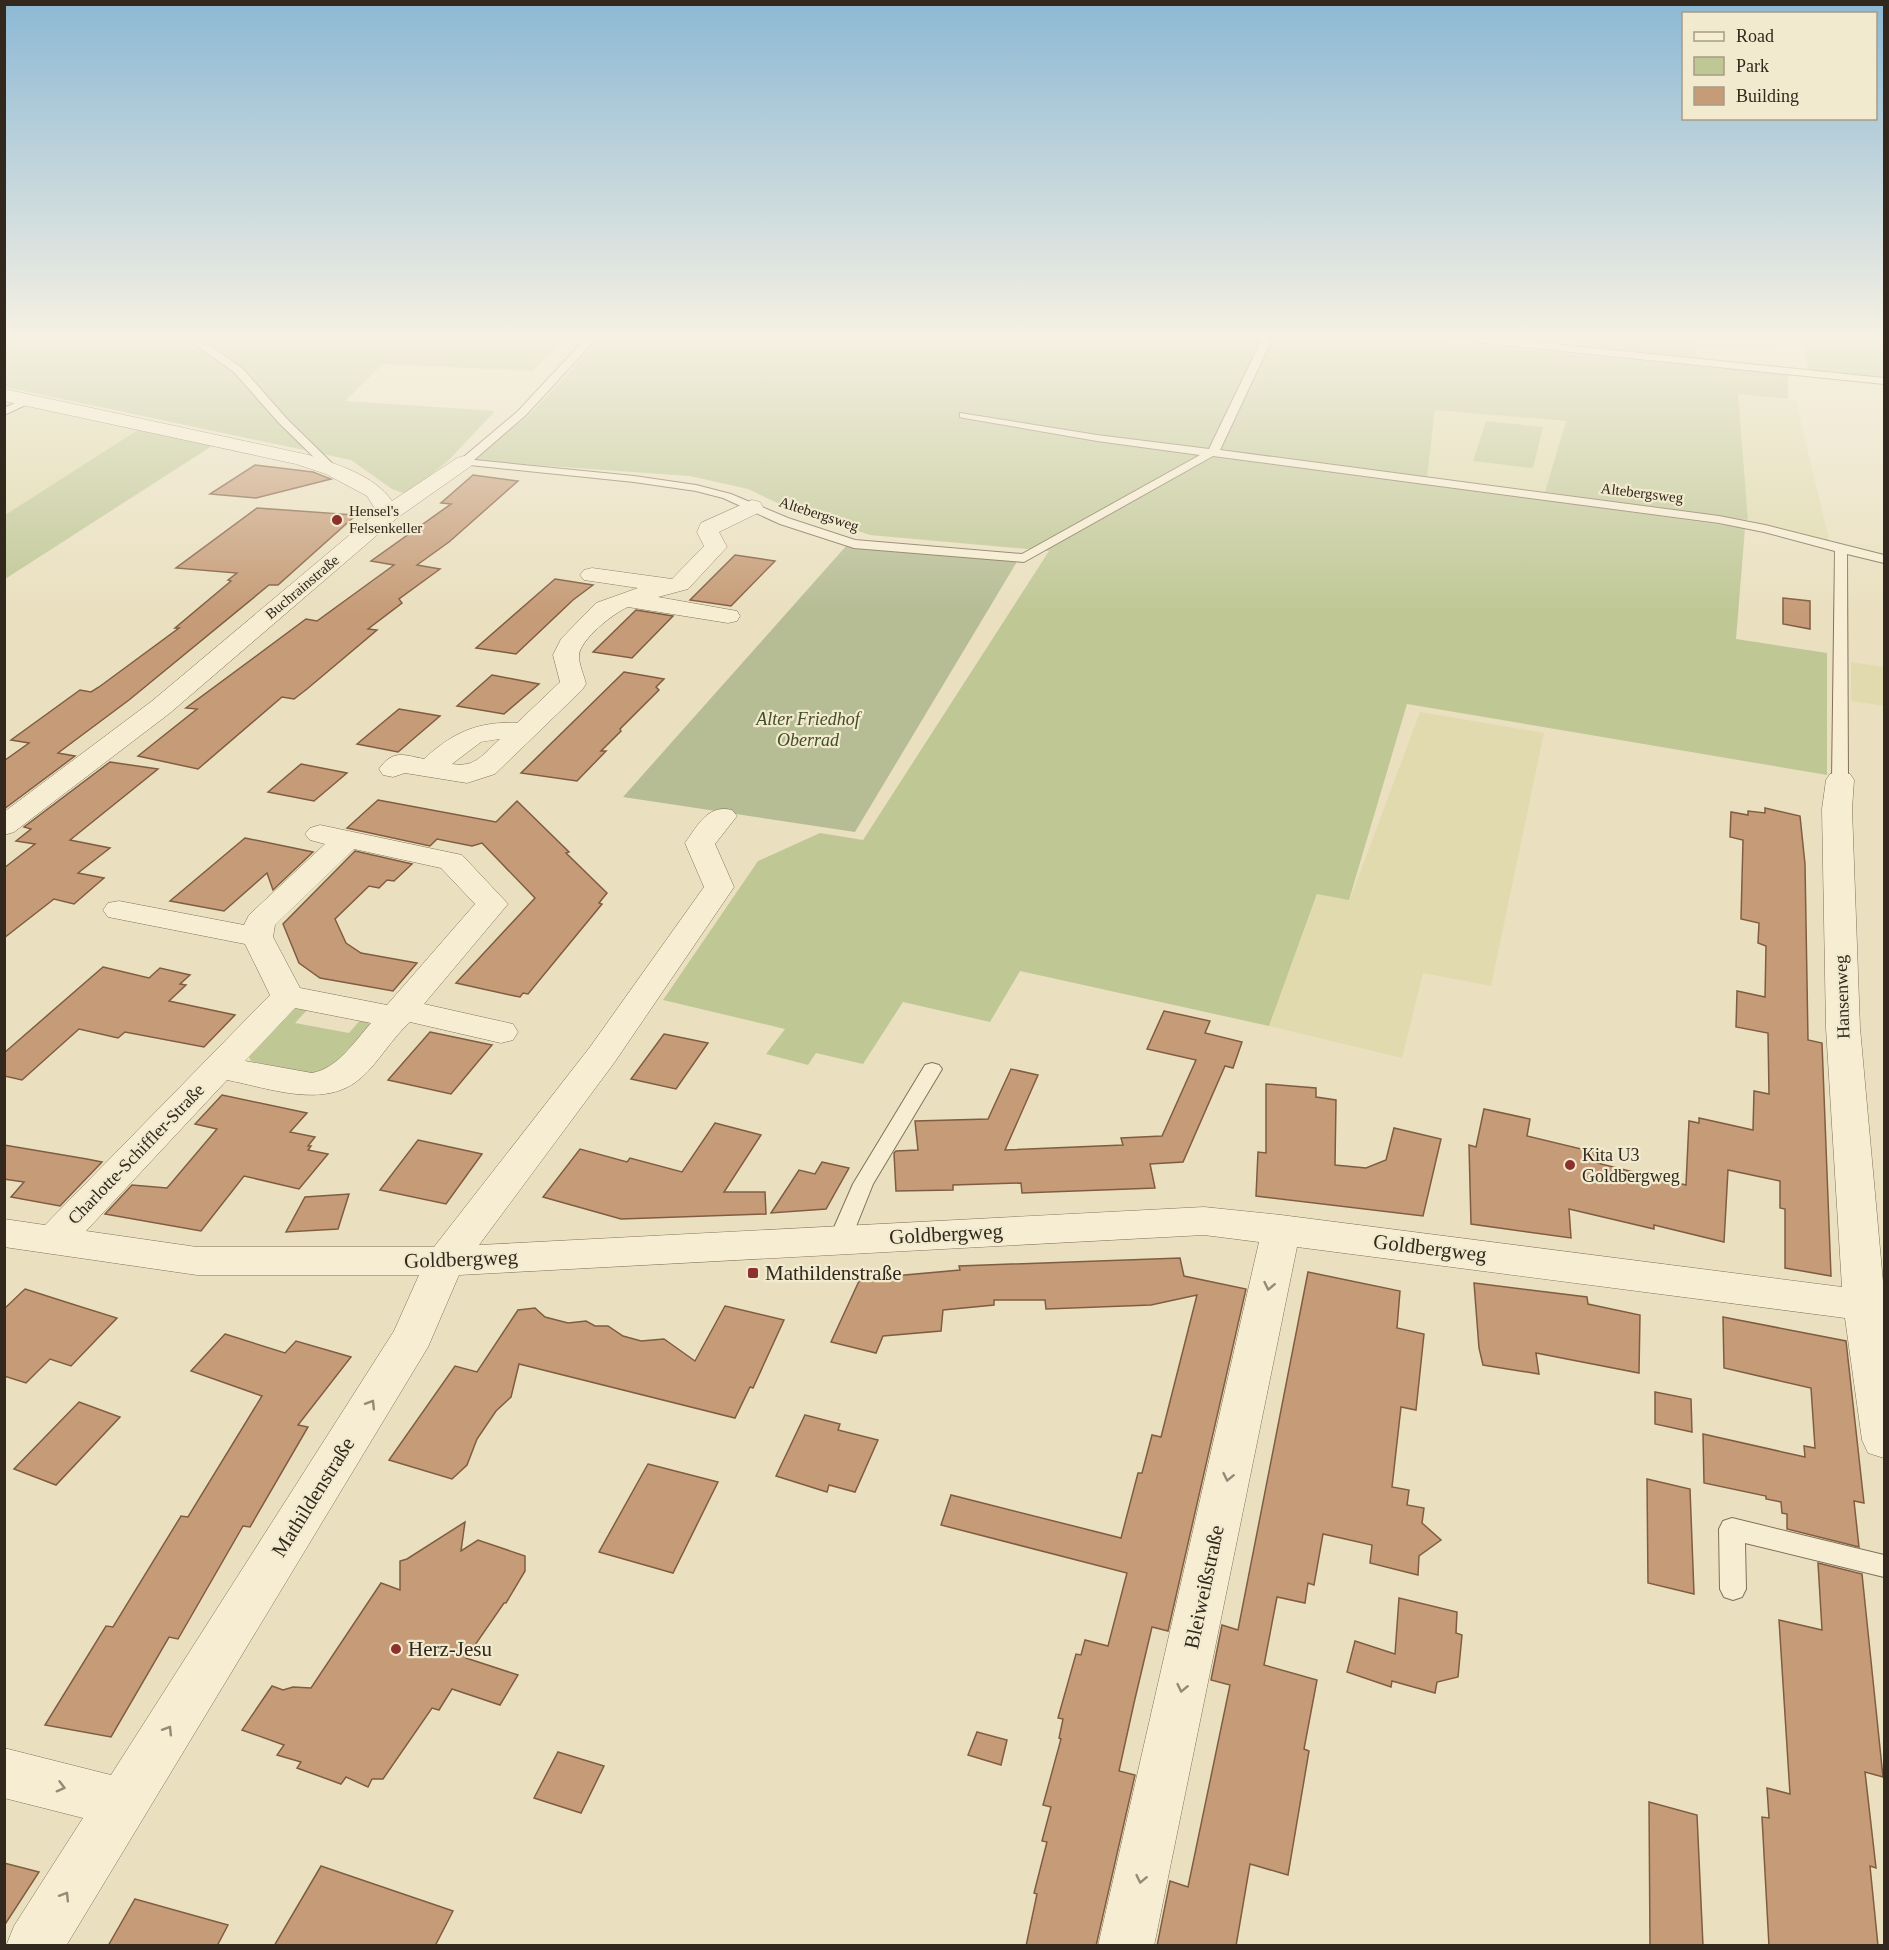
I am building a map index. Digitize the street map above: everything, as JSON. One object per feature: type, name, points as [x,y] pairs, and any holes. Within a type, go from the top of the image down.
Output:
[{"type":"street","points":[[158,430],[302,459],[333,470],[375,492],[389,513]]},
{"type":"street","name":"Buchrainstraße","points":[[4,826],[161,707],[389,513],[464,462]]},
{"type":"street","points":[[393,769],[399,763],[431,768],[464,739],[490,730],[524,730],[573,684],[566,654],[570,644],[605,608],[625,599],[680,584],[716,547],[708,532],[709,528],[752,507]]},
{"type":"street","points":[[592,575],[674,586]]},
{"type":"street","points":[[625,599],[728,616]]},
{"type":"street","name":"Hansenweg","points":[[1840,780],[1836,809],[1843,1028],[1874,1307],[1884,1440]]},
{"type":"street","name":"Mathildenstraße","points":[[34,1946],[413,1336],[445,1261],[602,1055],[719,887],[700,843],[722,816]]},
{"type":"street","name":"Charlotte-Schiffler-Straße","points":[[220,1067],[312,1085],[334,1080],[349,1070],[492,904],[451,861],[334,837],[260,922],[256,937]]},
{"type":"street","points":[[119,910],[256,937],[287,996],[501,1032]]},
{"type":"street","name":"Charlotte-Schiffler-Straße","points":[[53,1241],[287,996]]},
{"type":"street","name":"Goldbergweg","points":[[4,1233],[197,1261],[445,1261],[1204,1221],[1281,1229],[1874,1307]]},
{"type":"street","name":"Bleiweißstraße","points":[[1126,1946],[1281,1229]]},
{"type":"street","points":[[4,1773],[122,1803]]},
{"type":"lane","points":[[292,430],[333,470]]},
{"type":"lane","name":"Buchrainstraße","points":[[464,462],[502,430]]},
{"type":"lane","points":[[1051,430],[1097,438],[1215,451],[1225,430]]},
{"type":"lane","name":"Altebergsweg","points":[[464,462],[670,483],[714,492],[784,521],[854,544],[1024,558],[1215,451],[1740,524],[1780,532],[1841,551],[1884,558]]},
{"type":"lane","name":"Hansenweg","points":[[1840,780],[1841,551]]},
{"type":"lane","points":[[840,1239],[863,1184],[932,1069]]},
{"type":"lane","points":[[1733,1589],[1732,1529],[1884,1566]]},
{"type":"shaded area","points":[[5,430],[138,430],[5,515]]},
{"type":"shaded area","points":[[1433,430],[1564,430],[1545,492],[1427,478]]},
{"type":"shaded area","points":[[1741,430],[1803,430],[1829,540],[1748,520]]},
{"type":"shaded area","points":[[1851,662],[1884,667],[1884,706],[1851,701]]},
{"type":"shaded area","points":[[1420,712],[1544,733],[1491,986],[1423,973],[1402,1058],[1269,1026],[1318,893],[1350,899]]},
{"type":"green space","points":[[138,430],[150,430],[215,444],[5,579],[5,515]]},
{"type":"green space","points":[[209,430],[477,430],[448,461],[406,494],[392,489],[351,460]]},
{"type":"green space","points":[[511,430],[1433,430],[1427,478],[1437,485],[1745,528],[1736,639],[1827,653],[1827,775],[1407,704],[1349,900],[1317,894],[1269,1026],[1020,971],[990,1022],[903,1002],[863,1064],[816,1053],[808,1065],[766,1054],[785,1029],[663,1000],[758,861],[820,833],[863,840],[1049,551],[870,535],[788,508],[748,489],[690,476],[474,461]]},
{"type":"green space","points":[[1483,430],[1542,430],[1533,468],[1473,461]]},
{"type":"green space","points":[[1563,430],[1741,430],[1748,520],[1545,492]]},
{"type":"green space","name":"Alter Friedhof Oberrad","points":[[847,545],[1018,560],[855,832],[623,797]]},
{"type":"green space","points":[[308,1009],[295,1023],[349,1033],[362,1018],[371,1025],[338,1066],[315,1076],[251,1061],[248,1055],[289,1011]]},
{"type":"building","points":[[255,465],[313,472],[331,479],[256,498],[210,494]]},
{"type":"building","points":[[473,475],[518,481],[449,542],[417,565],[440,569],[399,599],[402,603],[368,629],[377,630],[307,689],[294,699],[282,697],[198,769],[138,756],[197,709],[186,708],[306,619],[317,621],[394,565],[371,561],[451,504],[441,503]]},
{"type":"building","points":[[257,508],[356,515],[278,585],[269,585],[129,700],[58,753],[75,756],[4,809],[4,761],[29,743],[11,740],[80,690],[91,692],[99,687],[179,628],[175,628],[231,581],[228,580],[237,573],[176,568]]},
{"type":"building","points":[[735,555],[775,561],[731,606],[690,600]]},
{"type":"building","points":[[555,579],[593,585],[573,600],[516,654],[476,648]]},
{"type":"building","points":[[1783,598],[1810,601],[1810,629],[1783,624]]},
{"type":"building","points":[[636,610],[673,616],[632,658],[593,652]]},
{"type":"building","points":[[624,672],[664,679],[656,687],[659,690],[620,729],[621,731],[601,751],[606,751],[577,781],[521,773]]},
{"type":"building","points":[[492,675],[539,684],[504,714],[457,706]]},
{"type":"building","points":[[399,709],[440,716],[398,752],[357,744]]},
{"type":"building","points":[[110,762],[158,769],[70,840],[110,848],[78,873],[104,878],[74,904],[54,899],[4,938],[4,868],[35,844],[16,841],[31,829],[24,827]]},
{"type":"building","points":[[301,764],[347,773],[314,801],[268,792]]},
{"type":"building","points":[[378,800],[496,822],[517,801],[607,893],[599,903],[602,904],[528,994],[523,993],[520,997],[456,983],[535,898],[482,843],[472,846],[437,839],[430,846],[347,828]]},
{"type":"building","points":[[1765,808],[1800,816],[1805,864],[1808,1040],[1822,1043],[1831,1276],[1785,1268],[1785,1209],[1780,1208],[1780,1181],[1728,1170],[1724,1242],[1654,1225],[1654,1229],[1569,1209],[1571,1238],[1471,1224],[1469,1145],[1476,1147],[1484,1109],[1530,1119],[1527,1136],[1598,1153],[1597,1163],[1686,1185],[1689,1121],[1699,1123],[1699,1118],[1753,1130],[1754,1091],[1769,1094],[1768,1033],[1736,1027],[1737,991],[1765,997],[1766,946],[1758,943],[1759,923],[1741,919],[1743,840],[1730,837],[1731,812],[1748,815],[1748,811],[1765,813]]},
{"type":"building","points":[[245,838],[313,852],[273,890],[267,873],[224,911],[170,901]]},
{"type":"building","points":[[355,851],[412,864],[394,881],[387,880],[379,888],[369,886],[335,919],[346,943],[361,953],[417,963],[393,991],[320,978],[299,963],[283,924]]},
{"type":"building","points":[[103,967],[149,978],[160,968],[190,975],[180,984],[186,985],[169,1001],[235,1015],[204,1047],[125,1032],[118,1038],[79,1029],[22,1080],[4,1076],[4,1053]]},
{"type":"building","points":[[1164,1011],[1210,1021],[1205,1033],[1242,1042],[1233,1068],[1225,1066],[1183,1162],[1150,1164],[1155,1188],[1022,1193],[1021,1183],[953,1185],[953,1190],[896,1191],[894,1153],[918,1150],[915,1121],[988,1119],[1011,1069],[1038,1075],[1005,1150],[1123,1145],[1121,1138],[1162,1136],[1196,1060],[1147,1049]]},
{"type":"building","points":[[430,1032],[492,1045],[451,1094],[388,1080]]},
{"type":"building","points":[[664,1034],[708,1043],[676,1089],[631,1079]]},
{"type":"building","points":[[1266,1084],[1316,1088],[1316,1097],[1336,1100],[1335,1165],[1366,1168],[1386,1160],[1394,1128],[1441,1139],[1423,1216],[1256,1196],[1258,1152],[1266,1153]]},
{"type":"building","points":[[222,1095],[307,1113],[290,1132],[315,1137],[308,1146],[311,1146],[308,1150],[328,1154],[299,1189],[244,1176],[201,1231],[105,1214],[132,1185],[167,1188],[217,1129],[195,1124]]},
{"type":"building","points":[[715,1123],[761,1135],[724,1192],[765,1192],[766,1214],[621,1219],[543,1197],[580,1149],[627,1162],[630,1158],[682,1172]]},
{"type":"building","points":[[418,1140],[482,1154],[446,1204],[380,1190]]},
{"type":"building","points":[[4,1145],[102,1162],[60,1206],[11,1197],[24,1182],[4,1179]]},
{"type":"building","points":[[822,1162],[849,1168],[826,1209],[771,1213],[799,1170],[815,1174]]},
{"type":"building","points":[[349,1194],[338,1229],[286,1232],[305,1197]]},
{"type":"building","points":[[1180,1258],[1184,1276],[1246,1289],[1168,1631],[1152,1627],[1134,1703],[1119,1771],[1135,1775],[1096,1946],[1026,1946],[1037,1894],[1034,1893],[1047,1842],[1042,1841],[1051,1807],[1043,1805],[1061,1739],[1059,1738],[1063,1719],[1058,1718],[1076,1654],[1081,1655],[1085,1640],[1108,1646],[1127,1573],[941,1525],[951,1495],[1121,1538],[1138,1473],[1142,1473],[1152,1435],[1161,1437],[1197,1295],[1151,1305],[1046,1309],[1045,1300],[994,1300],[994,1305],[943,1310],[941,1331],[883,1336],[876,1353],[831,1342],[860,1279],[960,1270],[959,1266]]},
{"type":"building","points":[[1308,1272],[1400,1291],[1397,1328],[1424,1334],[1416,1410],[1401,1407],[1392,1487],[1409,1490],[1407,1505],[1424,1508],[1422,1523],[1441,1540],[1419,1556],[1418,1575],[1370,1563],[1372,1545],[1323,1534],[1314,1585],[1308,1583],[1305,1603],[1277,1597],[1264,1665],[1317,1680],[1304,1749],[1309,1751],[1288,1875],[1250,1864],[1236,1946],[1157,1946],[1170,1881],[1188,1887],[1230,1685],[1211,1680],[1222,1625],[1238,1630]]},
{"type":"building","points":[[1474,1283],[1587,1297],[1588,1304],[1640,1315],[1639,1373],[1536,1353],[1539,1374],[1483,1365],[1479,1348]]},
{"type":"building","points":[[25,1289],[117,1318],[71,1366],[50,1359],[26,1383],[4,1376],[4,1309]]},
{"type":"building","points":[[725,1306],[784,1320],[753,1388],[750,1387],[735,1418],[519,1364],[511,1397],[496,1411],[477,1439],[467,1465],[452,1479],[389,1460],[455,1366],[477,1372],[518,1310],[535,1308],[545,1317],[568,1323],[586,1321],[595,1326],[608,1326],[623,1336],[641,1341],[664,1339],[695,1361]]},
{"type":"building","points":[[1723,1317],[1846,1341],[1864,1503],[1854,1501],[1859,1547],[1787,1529],[1787,1514],[1782,1513],[1781,1502],[1766,1499],[1766,1496],[1704,1483],[1703,1434],[1805,1457],[1804,1446],[1815,1448],[1811,1388],[1724,1368]]},
{"type":"building","points":[[225,1334],[285,1353],[296,1341],[351,1357],[298,1425],[308,1427],[250,1527],[243,1526],[178,1639],[169,1637],[111,1737],[45,1725],[106,1626],[113,1627],[181,1516],[188,1517],[262,1396],[191,1371]]},
{"type":"building","points":[[1655,1392],[1691,1399],[1692,1432],[1655,1424]]},
{"type":"building","points":[[79,1402],[120,1417],[56,1485],[14,1469]]},
{"type":"building","points":[[805,1415],[840,1424],[838,1430],[878,1440],[855,1492],[829,1485],[827,1492],[776,1476]]},
{"type":"building","points":[[648,1464],[718,1482],[673,1573],[599,1552]]},
{"type":"building","points":[[1647,1479],[1690,1489],[1694,1594],[1648,1583]]},
{"type":"building","name":"Herz-Jesu","points":[[465,1522],[461,1551],[478,1540],[525,1556],[525,1571],[506,1603],[466,1658],[518,1675],[500,1705],[452,1689],[439,1710],[432,1708],[383,1779],[372,1779],[368,1787],[346,1777],[341,1784],[297,1768],[301,1762],[277,1755],[284,1745],[242,1730],[272,1686],[283,1690],[293,1687],[311,1688],[381,1583],[400,1590],[400,1561],[407,1559]]},
{"type":"building","points":[[1818,1563],[1862,1574],[1883,1777],[1865,1772],[1876,1868],[1870,1866],[1878,1946],[1769,1946],[1762,1817],[1769,1818],[1767,1788],[1790,1794],[1779,1620],[1822,1630]]},
{"type":"building","points":[[1399,1598],[1457,1612],[1456,1633],[1462,1635],[1458,1677],[1437,1682],[1435,1693],[1392,1681],[1391,1687],[1347,1672],[1355,1641],[1395,1654]]},
{"type":"building","points":[[977,1732],[1007,1740],[1001,1765],[968,1755]]},
{"type":"building","points":[[558,1752],[604,1766],[581,1813],[534,1798]]},
{"type":"building","points":[[1649,1802],[1697,1815],[1703,1946],[1650,1946]]},
{"type":"building","points":[[4,1863],[39,1872],[4,1926]]},
{"type":"building","points":[[321,1866],[453,1911],[435,1946],[274,1946]]},
{"type":"building","points":[[135,1899],[228,1925],[217,1946],[108,1946]]},
{"type":"place","name":"Hensel's Felsenkeller","points":[[337,520]]},
{"type":"place","name":"Kita U3 Goldbergweg","points":[[1570,1165]]},
{"type":"place","name":"Mathildenstraße","points":[[753,1273]]},
{"type":"place","name":"Herz-Jesu","points":[[396,1649]]}]
